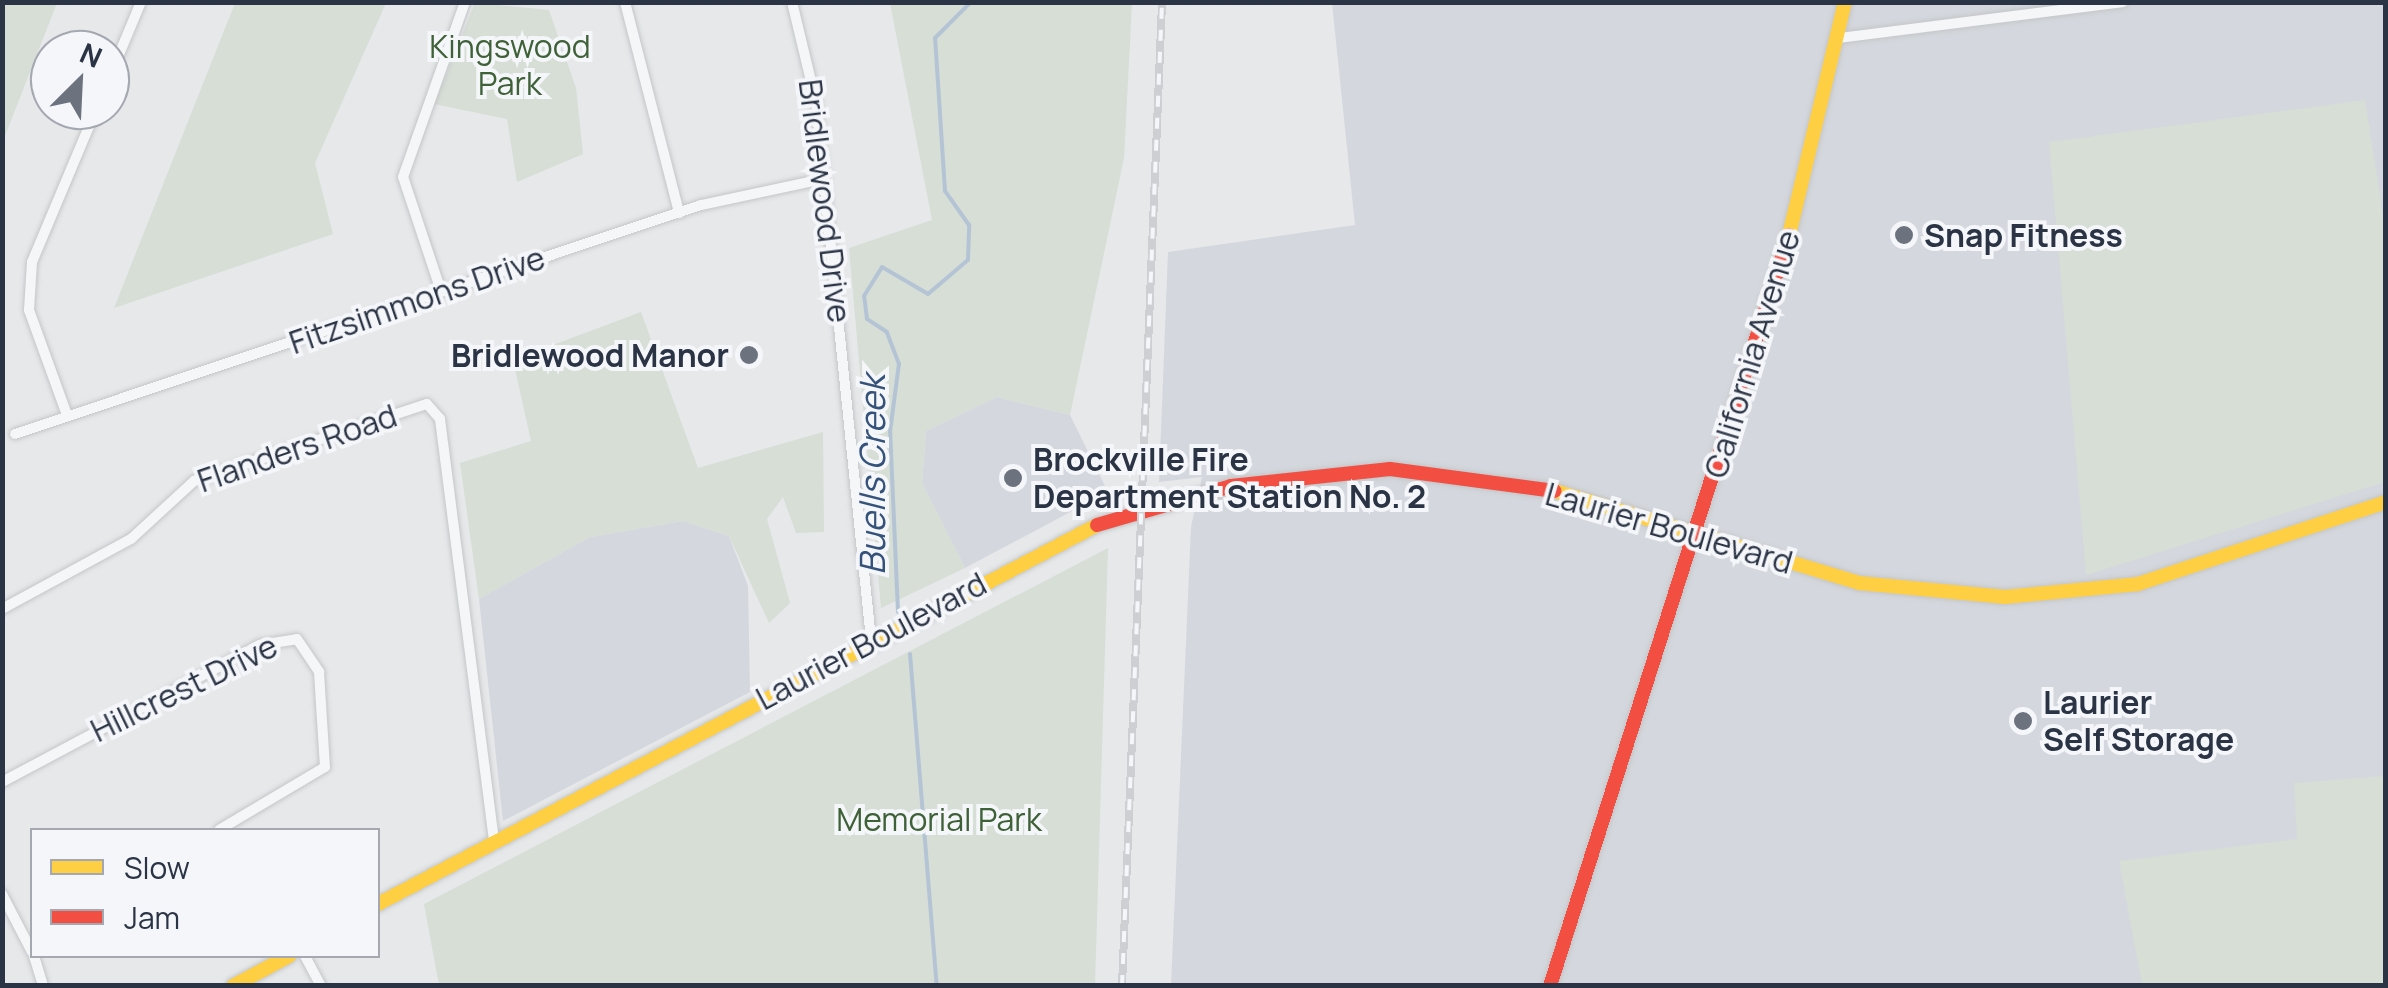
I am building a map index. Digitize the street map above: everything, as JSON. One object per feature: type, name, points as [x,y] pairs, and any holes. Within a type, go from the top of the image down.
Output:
[{"type":"street","points":[[129,30],[141,2]]},
{"type":"street","points":[[440,291],[403,176],[464,2]]},
{"type":"street","points":[[625,2],[678,212]]},
{"type":"street","name":"Bridlewood Drive","points":[[792,2],[823,178],[871,640]]},
{"type":"street","name":"California Avenue","points":[[1550,986],[1696,534],[1840,38],[1845,2]]},
{"type":"street","points":[[1840,38],[2123,2]]},
{"type":"street","points":[[67,415],[30,310],[32,262],[88,130]]},
{"type":"street","name":"Fitzsimmons Drive","points":[[15,434],[678,212],[823,178]]},
{"type":"street","name":"Flanders Road","points":[[2,609],[130,538],[194,481],[427,404],[440,420],[494,838]]},
{"type":"street","name":"Laurier Boulevard","points":[[380,903],[494,838],[871,640],[1142,507],[1280,477],[1390,469],[1558,491],[1906,593],[2053,597],[2220,564],[2386,502]]},
{"type":"street","name":"Hillcrest Drive","points":[[2,782],[260,644],[296,639],[319,672],[324,768],[222,828]]},
{"type":"street","points":[[2,894],[28,927]]},
{"type":"street","points":[[34,958],[43,986]]},
{"type":"street","points":[[234,986],[285,958]]},
{"type":"street","points":[[306,958],[321,986]]},
{"type":"shaded area","points":[[1332,3],[2385,3],[2385,985],[1171,985],[1191,527],[1202,477],[1159,482],[1168,252],[1355,225]]},
{"type":"shaded area","points":[[997,397],[1070,415],[1108,492],[965,568],[922,483],[926,431]]},
{"type":"shaded area","points":[[683,521],[729,536],[748,586],[750,692],[503,821],[479,599],[590,537]]},
{"type":"green space","points":[[2,3],[57,3],[46,30],[30,30],[30,72],[3,141]]},
{"type":"green space","points":[[235,3],[386,3],[315,163],[333,234],[114,308]]},
{"type":"green space","name":"Kingswood Park","points":[[475,3],[549,10],[576,88],[583,154],[517,182],[507,119],[434,104]]},
{"type":"green space","points":[[890,3],[1132,3],[1124,158],[1070,415],[997,397],[926,431],[922,483],[965,568],[881,608],[849,248],[932,220]]},
{"type":"green space","points":[[2365,100],[2385,228],[2385,482],[2086,575],[2049,142]]},
{"type":"green space","points":[[641,312],[698,468],[823,432],[824,532],[796,533],[783,497],[767,519],[790,603],[769,623],[729,536],[683,521],[590,537],[479,599],[460,463],[531,441],[513,360]]},
{"type":"green space","name":"Memorial Park","points":[[1108,548],[1095,985],[439,985],[424,904]]},
{"type":"green space","points":[[2385,776],[2385,985],[2142,985],[2119,861],[2297,839],[2294,783]]},
{"type":"waterway","name":"Buells Creek","points":[[898,612],[890,432],[899,364],[887,332],[867,319],[864,296],[882,267],[928,294],[968,260],[969,225],[945,191],[935,38],[971,2]]},
{"type":"waterway","name":"Buells Creek","points":[[910,654],[937,986]]},
{"type":"railway","points":[[1122,986],[1162,2]]},
{"type":"traffic: slow","points":[[1789,235],[1845,2]]},
{"type":"traffic: slow","points":[[1555,491],[1859,583],[2005,597],[2138,584],[2386,502]]},
{"type":"traffic: slow","points":[[380,903],[1097,525]]},
{"type":"traffic: slow","points":[[233,986],[285,958]]},
{"type":"traffic: jam","points":[[1550,986],[1789,235]]},
{"type":"traffic: jam","points":[[1097,525],[1231,486],[1390,469],[1555,491]]},
{"type":"place","name":"Snap Fitness","points":[[1904,235]]},
{"type":"place","name":"Bridlewood Manor","points":[[749,355]]},
{"type":"place","name":"Brockville Fire Department Station No. 2","points":[[1013,478]]},
{"type":"place","name":"Laurier Self Storage","points":[[2023,721]]}]
